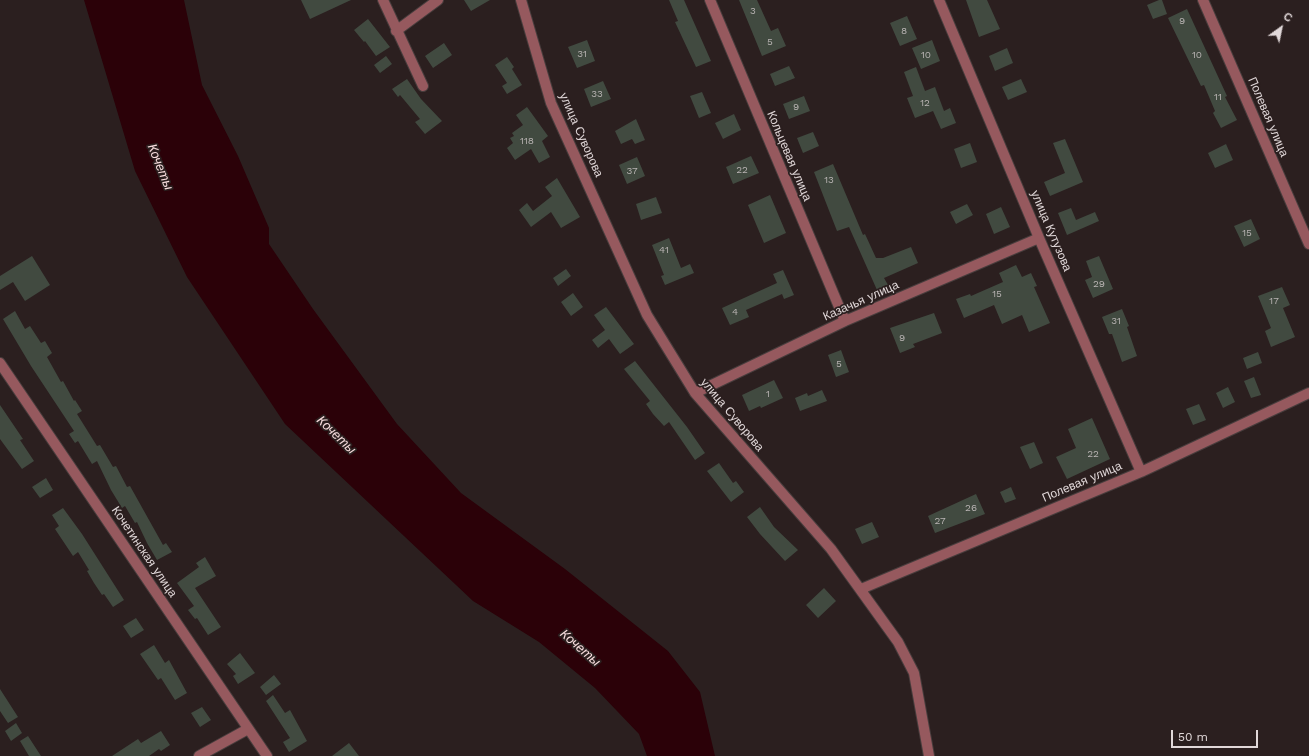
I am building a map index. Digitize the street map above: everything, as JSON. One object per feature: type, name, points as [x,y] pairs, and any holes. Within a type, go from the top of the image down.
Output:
[{"type":"street","points":[[383,0],[396,31],[424,86]]},
{"type":"street","points":[[396,31],[438,0]]},
{"type":"street","name":"улица Суворова","points":[[521,0],[551,103],[647,315],[695,393],[831,549],[861,588],[898,642],[914,673],[929,756]]},
{"type":"street","name":"Кольцевая улица","points":[[710,0],[844,321]]},
{"type":"street","name":"улица Кутузова","points":[[939,0],[1039,238],[1141,472]]},
{"type":"street","name":"Полевая улица","points":[[1203,0],[1309,244]]},
{"type":"street","name":"Казачья улица","points":[[695,393],[844,321],[1039,238]]},
{"type":"street","name":"Кочетинская улица","points":[[0,362],[267,756]]},
{"type":"street","name":"Полевая улица","points":[[861,588],[1141,472],[1309,393]]},
{"type":"street","points":[[199,756],[248,729]]},
{"type":"water","name":"Кочеты","points":[[84,0],[184,0],[202,85],[238,156],[269,228],[269,244],[313,309],[397,424],[461,493],[565,569],[668,651],[700,692],[715,756],[647,756],[639,734],[595,688],[539,642],[473,601],[285,424],[187,277],[135,171]]},
{"type":"building","points":[[301,0],[351,0],[310,19]]},
{"type":"building","points":[[464,0],[490,0],[471,11]]},
{"type":"building","points":[[669,0],[684,0],[711,61],[696,67],[675,22],[678,21]]},
{"type":"building","points":[[739,0],[757,0],[771,31],[778,28],[786,46],[762,56]]},
{"type":"building","points":[[966,0],[987,0],[1000,29],[979,37]]},
{"type":"building","points":[[1162,0],[1167,14],[1153,19],[1147,5]]},
{"type":"building","points":[[1187,9],[1227,96],[1225,97],[1237,120],[1221,128],[1213,113],[1215,111],[1204,85],[1201,86],[1168,18]]},
{"type":"building","points":[[907,16],[917,39],[900,46],[890,23]]},
{"type":"building","points":[[368,19],[390,47],[376,56],[365,41],[364,42],[354,30]]},
{"type":"building","points":[[587,40],[595,61],[577,68],[568,47]]},
{"type":"building","points":[[932,40],[940,61],[921,69],[912,48]]},
{"type":"building","points":[[444,43],[452,55],[433,68],[425,56]]},
{"type":"building","points":[[1007,48],[1013,63],[995,71],[989,56]]},
{"type":"building","points":[[386,56],[392,64],[380,73],[374,65]]},
{"type":"building","points":[[507,57],[514,67],[512,69],[522,85],[507,94],[502,86],[507,83],[495,65]]},
{"type":"building","points":[[789,66],[795,78],[775,86],[770,74]]},
{"type":"building","points":[[916,67],[925,91],[935,87],[944,111],[950,108],[956,123],[941,129],[933,111],[915,118],[907,98],[913,96],[904,72]]},
{"type":"building","points":[[407,79],[421,99],[442,121],[425,134],[415,122],[420,119],[400,95],[398,97],[392,89]]},
{"type":"building","points":[[1021,79],[1027,92],[1008,100],[1002,87]]},
{"type":"building","points":[[603,81],[611,99],[591,107],[584,89]]},
{"type":"building","points":[[702,92],[711,113],[699,118],[690,96]]},
{"type":"building","points":[[804,96],[810,111],[789,119],[783,104]]},
{"type":"building","points":[[527,107],[548,136],[542,141],[550,157],[539,163],[531,149],[515,160],[507,148],[513,143],[510,138],[514,136],[512,133],[523,125],[516,115]]},
{"type":"building","points":[[734,114],[741,130],[723,139],[715,123]]},
{"type":"building","points":[[636,119],[645,140],[635,144],[632,139],[621,144],[615,131]]},
{"type":"building","points":[[813,132],[819,146],[803,153],[797,138]]},
{"type":"building","points":[[1065,139],[1083,182],[1050,196],[1044,182],[1065,173],[1053,143]]},
{"type":"building","points":[[970,143],[977,162],[961,168],[954,149]]},
{"type":"building","points":[[1226,144],[1233,160],[1215,168],[1208,153]]},
{"type":"building","points":[[751,156],[759,173],[733,184],[726,167]]},
{"type":"building","points":[[637,157],[645,176],[627,184],[619,165]]},
{"type":"building","points":[[833,164],[863,235],[865,234],[876,258],[883,258],[911,247],[918,263],[884,278],[888,285],[877,290],[849,227],[837,231],[814,172]]},
{"type":"building","points":[[557,178],[580,217],[561,228],[551,212],[531,227],[519,210],[527,203],[533,211],[552,196],[545,187]]},
{"type":"building","points":[[770,195],[786,233],[764,243],[748,205]]},
{"type":"building","points":[[656,197],[662,213],[641,220],[636,204]]},
{"type":"building","points":[[967,204],[973,215],[956,224],[950,212]]},
{"type":"building","points":[[1001,207],[1010,227],[994,234],[986,214]]},
{"type":"building","points":[[1071,208],[1076,220],[1095,212],[1099,221],[1067,235],[1058,213]]},
{"type":"building","points":[[1251,219],[1260,239],[1244,247],[1234,226]]},
{"type":"building","points":[[669,238],[681,268],[690,264],[694,273],[665,285],[661,276],[664,275],[652,245]]},
{"type":"building","points":[[32,256],[50,285],[25,301],[13,282],[0,290],[0,276]]},
{"type":"building","points":[[1099,256],[1113,289],[1093,298],[1085,280],[1092,277],[1086,261]]},
{"type":"building","points":[[1016,265],[1022,277],[1031,273],[1037,286],[1034,287],[1050,323],[1029,332],[1022,315],[1002,324],[994,305],[964,318],[956,299],[970,294],[971,296],[1003,282],[999,273]]},
{"type":"building","points":[[566,269],[571,276],[558,286],[553,278]]},
{"type":"building","points":[[783,270],[794,295],[784,299],[782,294],[746,310],[749,317],[730,325],[722,308],[777,283],[773,274]]},
{"type":"building","points":[[1282,287],[1290,305],[1283,308],[1295,337],[1271,347],[1265,331],[1271,328],[1258,296]]},
{"type":"building","points":[[573,293],[583,307],[571,316],[561,302]]},
{"type":"building","points":[[606,307],[634,344],[620,354],[609,339],[598,348],[592,340],[605,330],[594,315]]},
{"type":"building","points":[[1122,309],[1129,326],[1127,327],[1137,356],[1122,362],[1112,334],[1109,334],[1102,317]]},
{"type":"building","points":[[15,311],[25,329],[30,326],[41,343],[45,341],[52,353],[47,357],[61,382],[63,381],[74,401],[75,400],[82,411],[77,414],[97,446],[100,445],[113,467],[116,466],[127,487],[130,486],[163,545],[166,543],[172,552],[157,560],[137,522],[135,523],[125,506],[122,508],[111,490],[97,461],[92,464],[78,441],[75,443],[69,434],[74,431],[31,366],[3,319]]},
{"type":"building","points":[[934,313],[942,333],[913,344],[915,347],[900,353],[890,328]]},
{"type":"building","points":[[841,350],[849,372],[836,377],[828,355]]},
{"type":"building","points":[[1258,352],[1262,363],[1247,369],[1243,358]]},
{"type":"building","points":[[635,361],[687,427],[705,453],[695,460],[669,422],[664,426],[653,414],[646,404],[650,401],[624,369]]},
{"type":"building","points":[[1254,377],[1261,395],[1251,398],[1244,381]]},
{"type":"building","points":[[774,380],[783,398],[761,408],[760,406],[749,411],[742,395]]},
{"type":"building","points":[[1228,387],[1235,402],[1223,408],[1216,393]]},
{"type":"building","points":[[822,390],[827,401],[800,411],[795,398],[807,393],[808,396]]},
{"type":"building","points":[[1199,404],[1206,420],[1193,425],[1186,409]]},
{"type":"building","points":[[0,405],[23,439],[20,440],[34,461],[22,469],[0,439]]},
{"type":"building","points":[[1092,418],[1110,459],[1067,479],[1056,457],[1076,448],[1068,429]]},
{"type":"building","points":[[1034,442],[1043,463],[1030,469],[1020,447]]},
{"type":"building","points":[[719,463],[733,483],[736,481],[744,492],[731,502],[707,471]]},
{"type":"building","points":[[46,478],[53,490],[40,498],[32,487]]},
{"type":"building","points":[[1011,487],[1016,499],[1005,503],[1000,492]]},
{"type":"building","points":[[976,494],[985,514],[935,533],[928,516]]},
{"type":"building","points":[[760,507],[774,527],[798,550],[785,561],[760,534],[747,517]]},
{"type":"building","points":[[63,508],[82,534],[124,600],[113,607],[94,583],[87,571],[89,570],[78,552],[73,556],[55,529],[59,526],[52,515]]},
{"type":"building","points":[[872,522],[879,537],[862,544],[855,529]]},
{"type":"building","points":[[205,557],[216,576],[195,588],[221,627],[208,635],[197,618],[195,619],[188,610],[194,606],[177,583],[199,567],[196,563]]},
{"type":"building","points":[[824,588],[836,601],[818,618],[806,605]]},
{"type":"building","points":[[136,618],[144,630],[131,638],[123,626]]},
{"type":"building","points":[[154,645],[165,663],[169,660],[187,693],[175,700],[161,678],[158,680],[140,654]]},
{"type":"building","points":[[240,653],[255,673],[238,684],[233,676],[236,674],[227,664]]},
{"type":"building","points":[[274,675],[281,684],[266,695],[260,687]]},
{"type":"building","points":[[0,689],[18,717],[8,723],[0,711]]},
{"type":"building","points":[[273,695],[285,713],[290,710],[307,741],[289,752],[283,742],[290,738],[266,701]]},
{"type":"building","points":[[202,707],[211,720],[200,727],[191,713]]},
{"type":"building","points":[[16,723],[22,733],[11,741],[5,731]]},
{"type":"building","points":[[161,731],[170,745],[161,751],[159,749],[149,756],[112,756],[138,739],[141,743]]},
{"type":"building","points":[[28,736],[41,756],[29,756],[20,741]]},
{"type":"building","points":[[349,743],[359,756],[332,756]]}]
